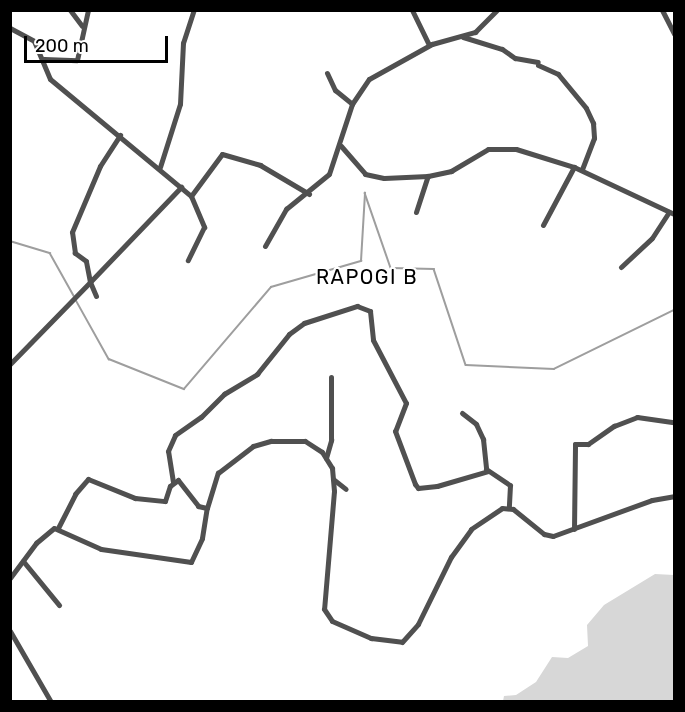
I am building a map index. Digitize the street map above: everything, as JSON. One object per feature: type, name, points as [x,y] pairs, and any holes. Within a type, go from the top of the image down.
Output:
[{"type":"street","points":[[70,10],[82,26]]},
{"type":"street","points":[[44,59],[77,60],[82,26],[88,10]]},
{"type":"street","points":[[160,167],[180,104],[183,43],[194,10]]},
{"type":"street","points":[[412,10],[429,45]]},
{"type":"street","points":[[265,246],[286,209],[309,194],[329,174],[352,104],[376,73],[429,45],[463,37],[486,24],[496,10]]},
{"type":"street","points":[[662,10],[675,33]]},
{"type":"street","points":[[10,28],[34,41],[44,59],[50,79],[160,167],[191,196],[204,227],[188,260]]},
{"type":"street","points":[[463,37],[538,64],[558,74],[586,108],[593,123],[594,138],[582,170]]},
{"type":"street","points":[[327,73],[335,90],[352,104]]},
{"type":"street","points":[[96,296],[90,282],[86,261],[75,253],[72,232],[100,165],[120,135]]},
{"type":"street","points":[[340,146],[348,158],[369,176],[428,176],[451,171],[473,156],[496,148],[516,149],[582,170],[672,212],[655,234],[621,267]]},
{"type":"street","points":[[191,196],[222,154],[260,165],[309,194]]},
{"type":"street","points":[[543,225],[574,167]]},
{"type":"street","points":[[416,212],[428,176]]},
{"type":"street","points":[[10,364],[181,187]]},
{"type":"street","points":[[58,528],[75,494],[88,479],[135,498],[165,501],[173,483],[168,451],[175,435],[201,417],[224,394],[257,374],[289,334],[304,323],[357,306],[370,311],[373,340],[406,403],[395,431],[418,488],[437,486],[488,471]]},
{"type":"street","points":[[326,458],[331,440],[331,377]]},
{"type":"street","points":[[462,413],[480,430],[488,471],[510,485],[509,507]]},
{"type":"street","points":[[574,529],[575,444],[588,444],[614,426],[637,417],[675,422]]},
{"type":"street","points":[[10,578],[46,532],[58,528],[102,549],[191,562],[202,538],[207,508],[218,473],[258,442],[305,441],[326,458],[333,479],[324,609],[332,621],[371,638],[407,640],[471,529],[509,507]]},
{"type":"street","points":[[333,479],[346,489]]},
{"type":"street","points":[[173,483],[181,481],[198,506],[207,508]]},
{"type":"street","points":[[509,507],[548,536],[574,529],[652,500],[675,496]]},
{"type":"street","points":[[23,561],[59,605]]},
{"type":"street","points":[[10,631],[51,702]]},
{"type":"shaded area","points":[[655,574],[674,575],[674,701],[503,701],[504,696],[516,695],[536,682],[552,657],[568,658],[588,646],[587,625],[604,605]]},
{"type":"waterway","points":[[76,300],[109,359],[184,389],[271,287],[361,261],[365,193],[391,268],[434,269],[466,365],[554,369],[674,310]]},
{"type":"waterway","points":[[10,241],[50,253],[74,296]]},
{"type":"district","name":"RAPOGI B","points":[[367,277]]}]
